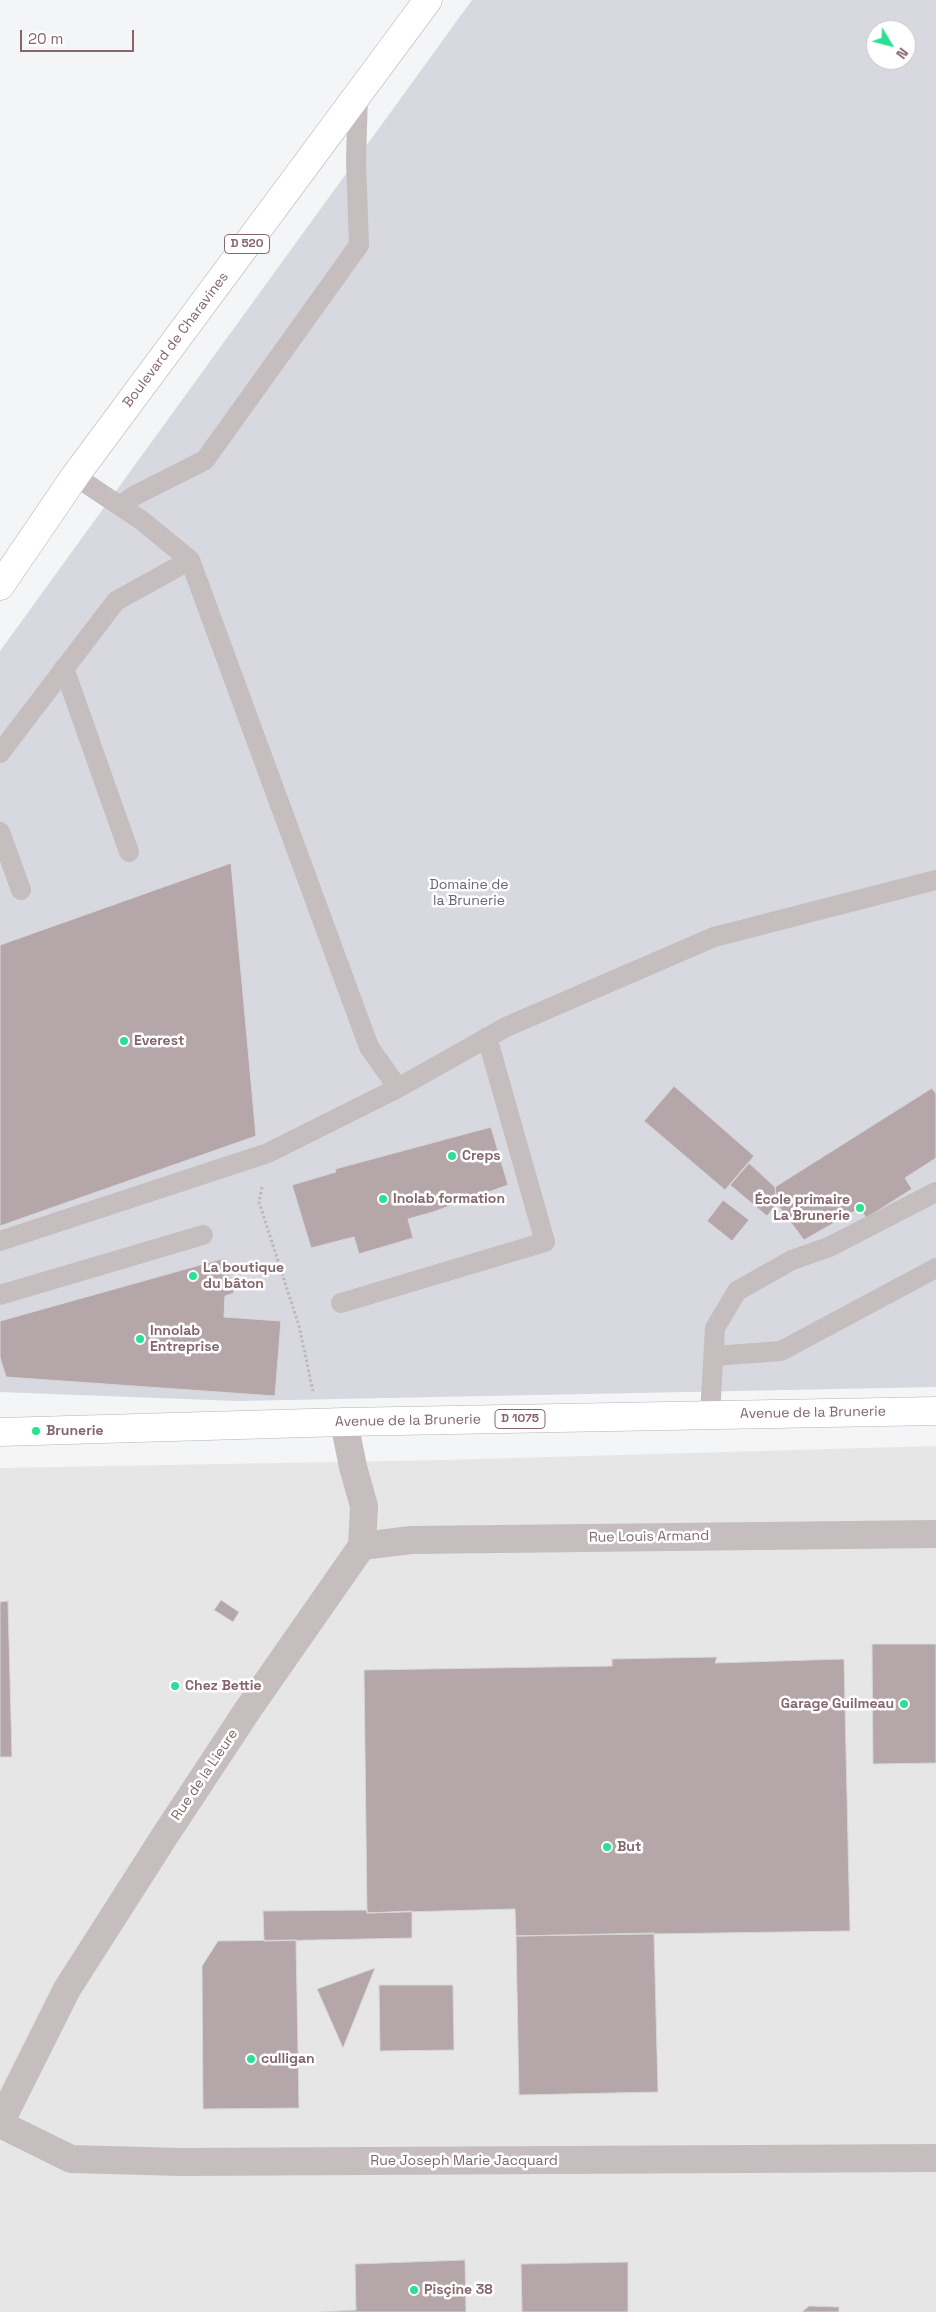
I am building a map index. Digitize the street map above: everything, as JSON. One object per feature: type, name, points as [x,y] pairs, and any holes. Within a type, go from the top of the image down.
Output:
[{"type":"main road","name":"Boulevard de Charavines","points":[[0,586],[75,476],[428,0]]},
{"type":"main road","name":"Avenue de la Brunerie","points":[[0,1432],[344,1422],[936,1411]]},
{"type":"street","points":[[344,1422],[353,1467],[364,1506],[362,1546]]},
{"type":"street","name":"Rue Louis Armand","points":[[362,1546],[411,1540],[936,1534]]},
{"type":"street","name":"Rue de la Lieure","points":[[0,2124],[67,1989],[249,1708],[362,1546]]},
{"type":"street","name":"Rue Joseph Marie Jacquard","points":[[0,2124],[71,2159],[201,2162],[936,2158]]},
{"type":"lane","points":[[120,506],[134,496],[205,460],[359,245],[356,161],[358,94]]},
{"type":"lane","points":[[75,476],[120,506],[190,560],[369,1046],[398,1088]]},
{"type":"lane","points":[[0,753],[116,601],[190,560]]},
{"type":"lane","points":[[64,668],[129,852]]},
{"type":"lane","points":[[0,832],[21,890]]},
{"type":"lane","points":[[0,1241],[268,1153],[398,1088],[506,1027],[714,937],[936,880]]},
{"type":"lane","points":[[341,1303],[545,1242],[487,1038]]},
{"type":"lane","points":[[710,1415],[715,1328],[737,1291],[792,1260],[829,1247],[936,1192]]},
{"type":"lane","points":[[0,1295],[203,1235]]},
{"type":"lane","points":[[714,1356],[781,1351],[936,1268]]},
{"type":"path","points":[[268,1153],[260,1202],[299,1326],[313,1394]]},
{"type":"shaded area","points":[[936,1446],[936,2312],[0,2312],[0,1468],[445,1460]]},
{"type":"green space","name":"Domaine de la Brunerie","points":[[472,0],[936,0],[936,1387],[237,1401],[0,1392],[0,651]]},
{"type":"building","name":"Everest","points":[[231,863],[256,1136],[0,1226],[0,945]]},
{"type":"building","points":[[674,1086],[754,1156],[725,1190],[644,1121]]},
{"type":"building","points":[[932,1088],[936,1094],[936,1158],[905,1178],[912,1189],[866,1218],[860,1208],[804,1240],[777,1204],[775,1187]]},
{"type":"building","name":"Inolab formation","points":[[491,1127],[508,1185],[408,1219],[413,1238],[359,1254],[354,1237],[311,1248],[292,1185],[336,1172],[335,1169]]},
{"type":"building","points":[[749,1163],[775,1187],[777,1204],[767,1216],[730,1185]]},
{"type":"building","points":[[723,1200],[749,1220],[732,1241],[707,1221]]},
{"type":"building","name":"Innolab Entreprise","points":[[225,1258],[234,1293],[225,1296],[224,1317],[281,1321],[275,1396],[6,1377],[0,1357],[0,1321]]},
{"type":"building","points":[[221,1600],[239,1612],[233,1622],[214,1610]]},
{"type":"building","points":[[8,1601],[12,1757],[0,1757],[0,1602]]},
{"type":"building","name":"Garage Guilmeau","points":[[872,1644],[936,1644],[936,1763],[873,1764]]},
{"type":"building","name":"But","points":[[717,1657],[715,1663],[844,1659],[850,1931],[516,1936],[515,1909],[367,1913],[364,1670],[612,1666],[612,1659]]},
{"type":"building","points":[[367,1910],[367,1913],[412,1911],[412,1938],[264,1941],[263,1911]]},
{"type":"building","points":[[654,1933],[658,2092],[519,2095],[516,1936]]},
{"type":"building","points":[[296,1940],[299,2108],[203,2109],[202,1966],[218,1941]]},
{"type":"building","points":[[375,1968],[343,2048],[317,1989]]},
{"type":"building","points":[[379,1985],[453,1985],[454,2050],[380,2051]]},
{"type":"building","points":[[465,2260],[466,2312],[321,2312],[356,2310],[355,2264]]},
{"type":"building","points":[[628,2262],[628,2312],[522,2312],[521,2264]]},
{"type":"building","points":[[809,2306],[839,2307],[839,2312],[802,2312]]},
{"type":"place","name":"Everest","points":[[124,1041]]},
{"type":"place","name":"Creps","points":[[452,1156]]},
{"type":"place","name":"Inolab formation","points":[[383,1199]]},
{"type":"place","name":"École primaire La Brunerie","points":[[860,1208]]},
{"type":"place","name":"La boutique du bâton","points":[[193,1276]]},
{"type":"place","name":"Innolab Entreprise","points":[[140,1339]]},
{"type":"place","name":"Brunerie","points":[[36,1431]]},
{"type":"place","name":"Chez Bettie","points":[[175,1686]]},
{"type":"place","name":"Garage Guilmeau","points":[[904,1704]]},
{"type":"place","name":"But","points":[[607,1847]]},
{"type":"place","name":"culligan","points":[[251,2059]]},
{"type":"place","name":"Pisçine 38","points":[[414,2290]]}]
